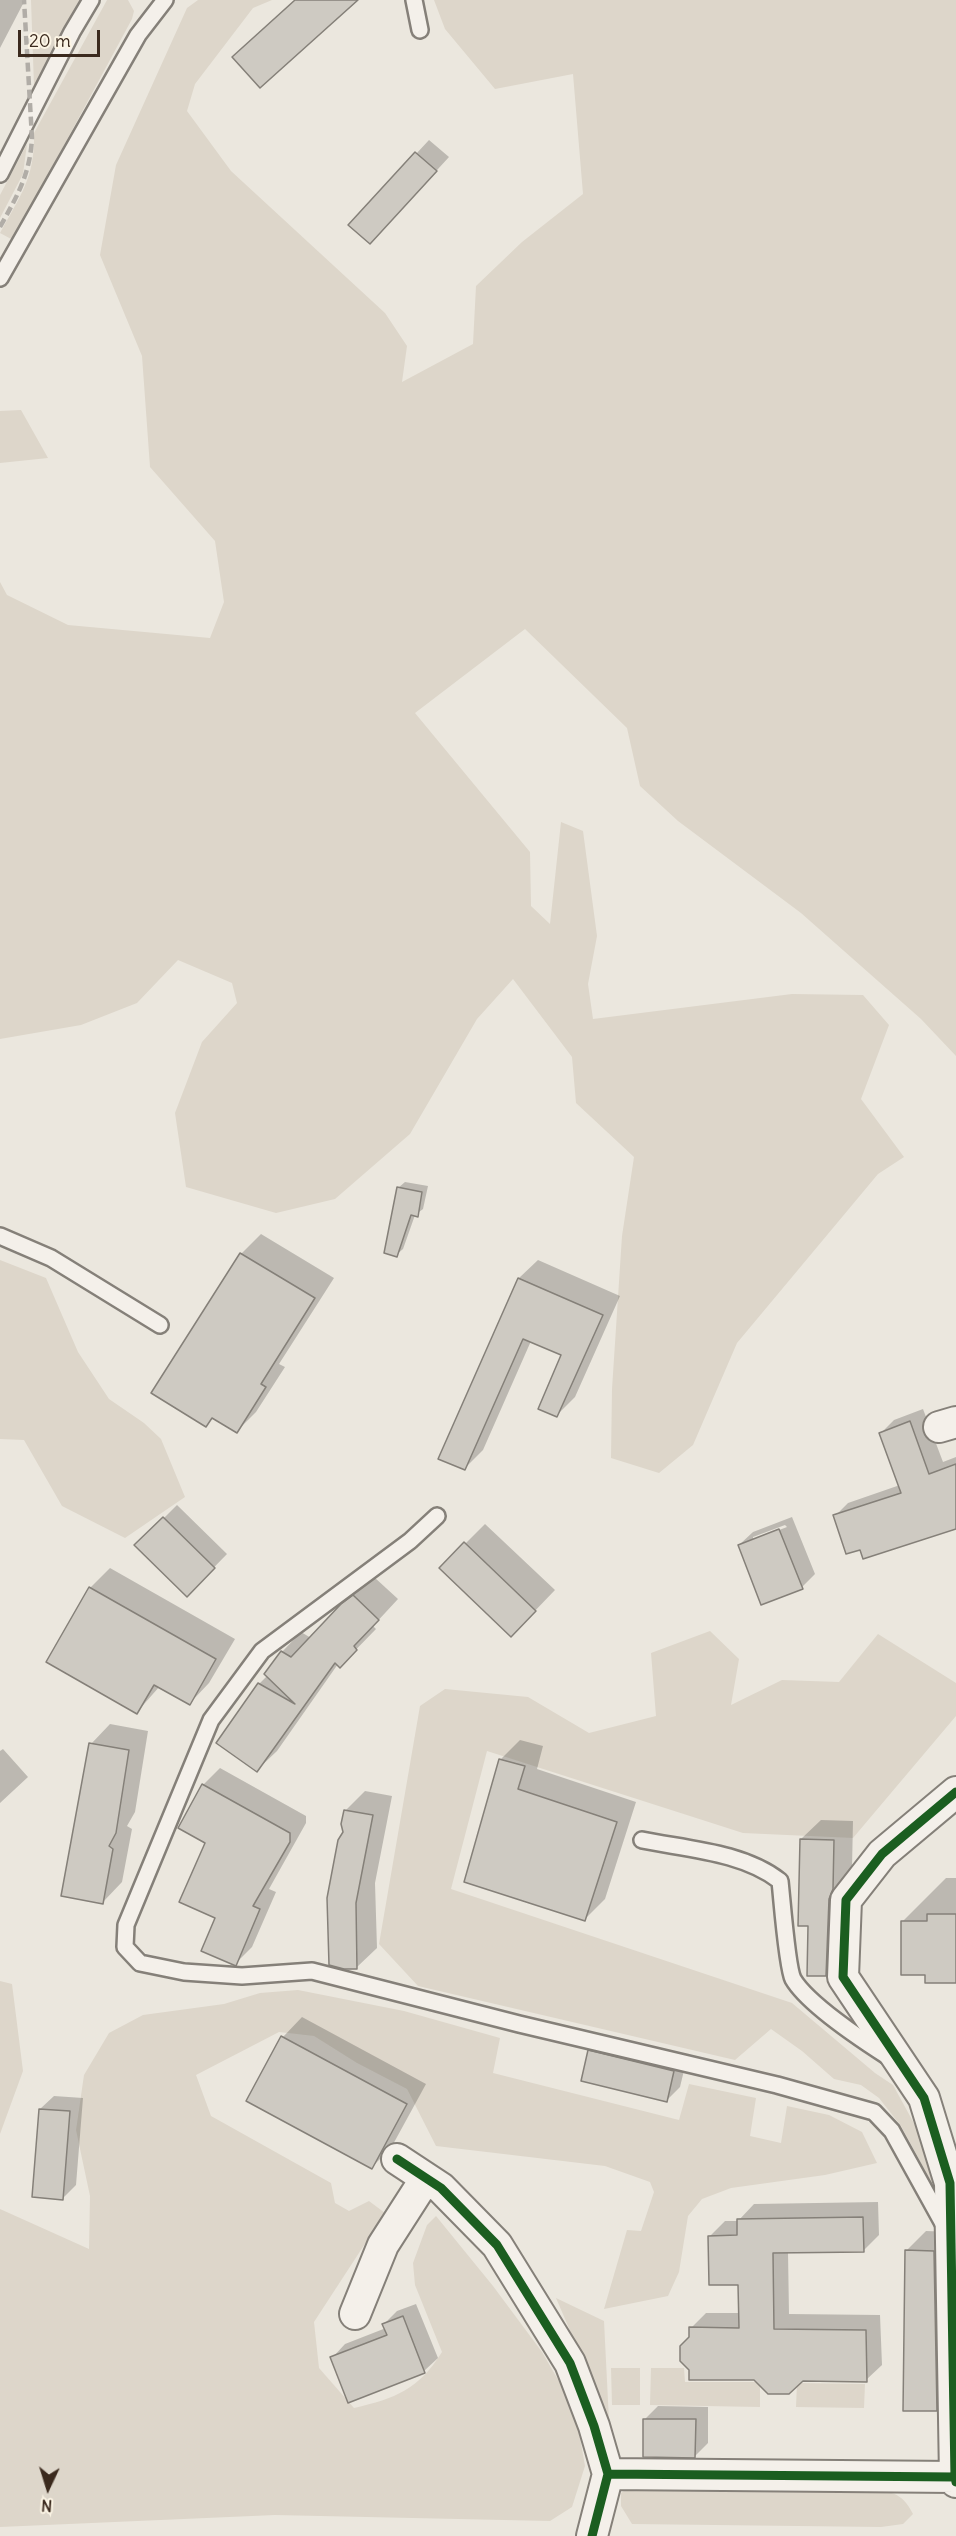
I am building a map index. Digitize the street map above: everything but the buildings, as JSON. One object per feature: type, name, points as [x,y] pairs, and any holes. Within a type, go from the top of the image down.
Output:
[{"type":"street","points":[[608,2474],[955,2480],[950,2183],[924,2098],[843,1977],[846,1900],[882,1854],[956,1792]]},
{"type":"street","points":[[397,2159],[441,2188],[497,2245],[570,2363],[594,2426],[608,2474],[592,2536]]},
{"type":"street","points":[[355,2314],[383,2245],[426,2178]]},
{"type":"lane","points":[[0,174],[72,32],[91,0]]},
{"type":"lane","points":[[0,278],[6,252],[138,35],[165,0]]},
{"type":"lane","points":[[414,0],[420,30]]},
{"type":"lane","points":[[0,1236],[51,1258],[160,1325]]},
{"type":"lane","points":[[437,1516],[410,1541],[262,1651],[211,1720],[126,1925],[125,1947],[140,1963],[184,1972],[243,1976],[312,1971],[519,2025],[777,2085],[874,2112],[892,2131],[951,2237]]},
{"type":"lane","points":[[642,1840],[729,1858],[768,1872],[780,1881],[792,1977],[803,1991],[854,2034],[902,2065]]},
{"type":"shaded area","points":[[31,0],[81,0],[34,86]]},
{"type":"shaded area","points":[[107,0],[128,0],[134,11],[132,19],[13,240],[0,233],[29,175],[34,149],[34,133]]},
{"type":"shaded area","points":[[198,0],[272,0],[253,8],[195,84],[187,111],[231,171],[385,313],[407,346],[402,382],[473,344],[476,286],[522,242],[583,194],[573,74],[495,89],[445,29],[434,0],[956,0],[956,1056],[921,1019],[801,913],[678,821],[640,786],[627,728],[525,629],[415,713],[530,852],[531,906],[550,924],[561,822],[583,831],[597,936],[588,984],[593,1019],[792,994],[863,995],[889,1025],[861,1099],[904,1157],[878,1174],[737,1343],[693,1445],[659,1473],[611,1458],[612,1389],[622,1236],[634,1157],[576,1103],[572,1057],[513,979],[477,1019],[410,1134],[335,1199],[276,1213],[186,1187],[175,1113],[202,1042],[237,1003],[232,983],[178,960],[137,1003],[81,1025],[0,1039],[0,582],[7,595],[68,625],[210,638],[224,602],[215,541],[150,467],[142,356],[100,255],[116,165],[187,8]]},
{"type":"shaded area","points":[[27,144],[23,174],[0,218],[0,195]]},
{"type":"shaded area","points":[[21,410],[48,458],[0,463],[0,411]]},
{"type":"shaded area","points":[[0,1260],[46,1278],[78,1352],[109,1399],[144,1423],[161,1439],[185,1497],[125,1538],[62,1506],[24,1440],[0,1439]]},
{"type":"shaded area","points":[[710,1631],[739,1659],[731,1705],[782,1680],[839,1682],[878,1634],[956,1683],[956,1716],[853,1838],[743,1833],[487,1751],[451,1889],[792,2003],[875,2073],[893,2085],[927,2147],[939,2196],[901,2126],[879,2098],[861,2085],[834,2079],[802,2051],[771,2029],[735,2060],[418,1986],[379,1944],[420,1706],[445,1689],[528,1697],[589,1733],[656,1716],[651,1653]]},
{"type":"shaded area","points":[[0,1981],[12,1984],[23,2071],[0,2134]]},
{"type":"shaded area","points":[[298,1990],[404,2011],[500,2038],[493,2073],[679,2120],[689,2084],[756,2098],[750,2136],[781,2143],[787,2106],[829,2115],[862,2132],[877,2163],[825,2175],[731,2188],[702,2199],[688,2216],[679,2272],[668,2296],[604,2309],[627,2230],[641,2231],[654,2192],[650,2182],[605,2166],[436,2146],[407,2089],[357,2063],[314,2036],[279,2032],[196,2075],[211,2116],[331,2183],[335,2203],[349,2211],[369,2201],[385,2213],[314,2322],[319,2368],[354,2408],[394,2396],[415,2384],[433,2365],[442,2352],[415,2285],[413,2263],[427,2225],[436,2216],[493,2286],[542,2352],[575,2409],[585,2466],[572,2507],[550,2521],[275,2515],[0,2527],[0,2209],[89,2249],[90,2196],[76,2130],[84,2075],[109,2033],[143,2015],[224,2004],[260,1993]]},
{"type":"shaded area","points":[[556,2298],[604,2321],[609,2421]]},
{"type":"shaded area","points":[[611,2368],[640,2368],[640,2405],[612,2405]]},
{"type":"shaded area","points":[[651,2368],[684,2368],[685,2382],[760,2382],[760,2407],[650,2405]]},
{"type":"shaded area","points":[[797,2383],[865,2384],[864,2408],[796,2407]]},
{"type":"shaded area","points":[[631,2486],[866,2487],[894,2494],[909,2506],[913,2514],[903,2524],[881,2527],[632,2524],[621,2506],[621,2493]]},
{"type":"railway","points":[[0,227],[22,185],[31,151],[24,0]]},
{"type":"cycle path","points":[[955,2477],[950,2183],[924,2098],[843,1977],[846,1900],[882,1854],[956,1792]]},
{"type":"cycle path","points":[[397,2159],[441,2188],[497,2245],[570,2363],[594,2426],[608,2474]]},
{"type":"cycle path","points":[[592,2536],[608,2474],[955,2477],[956,2482]]}]
